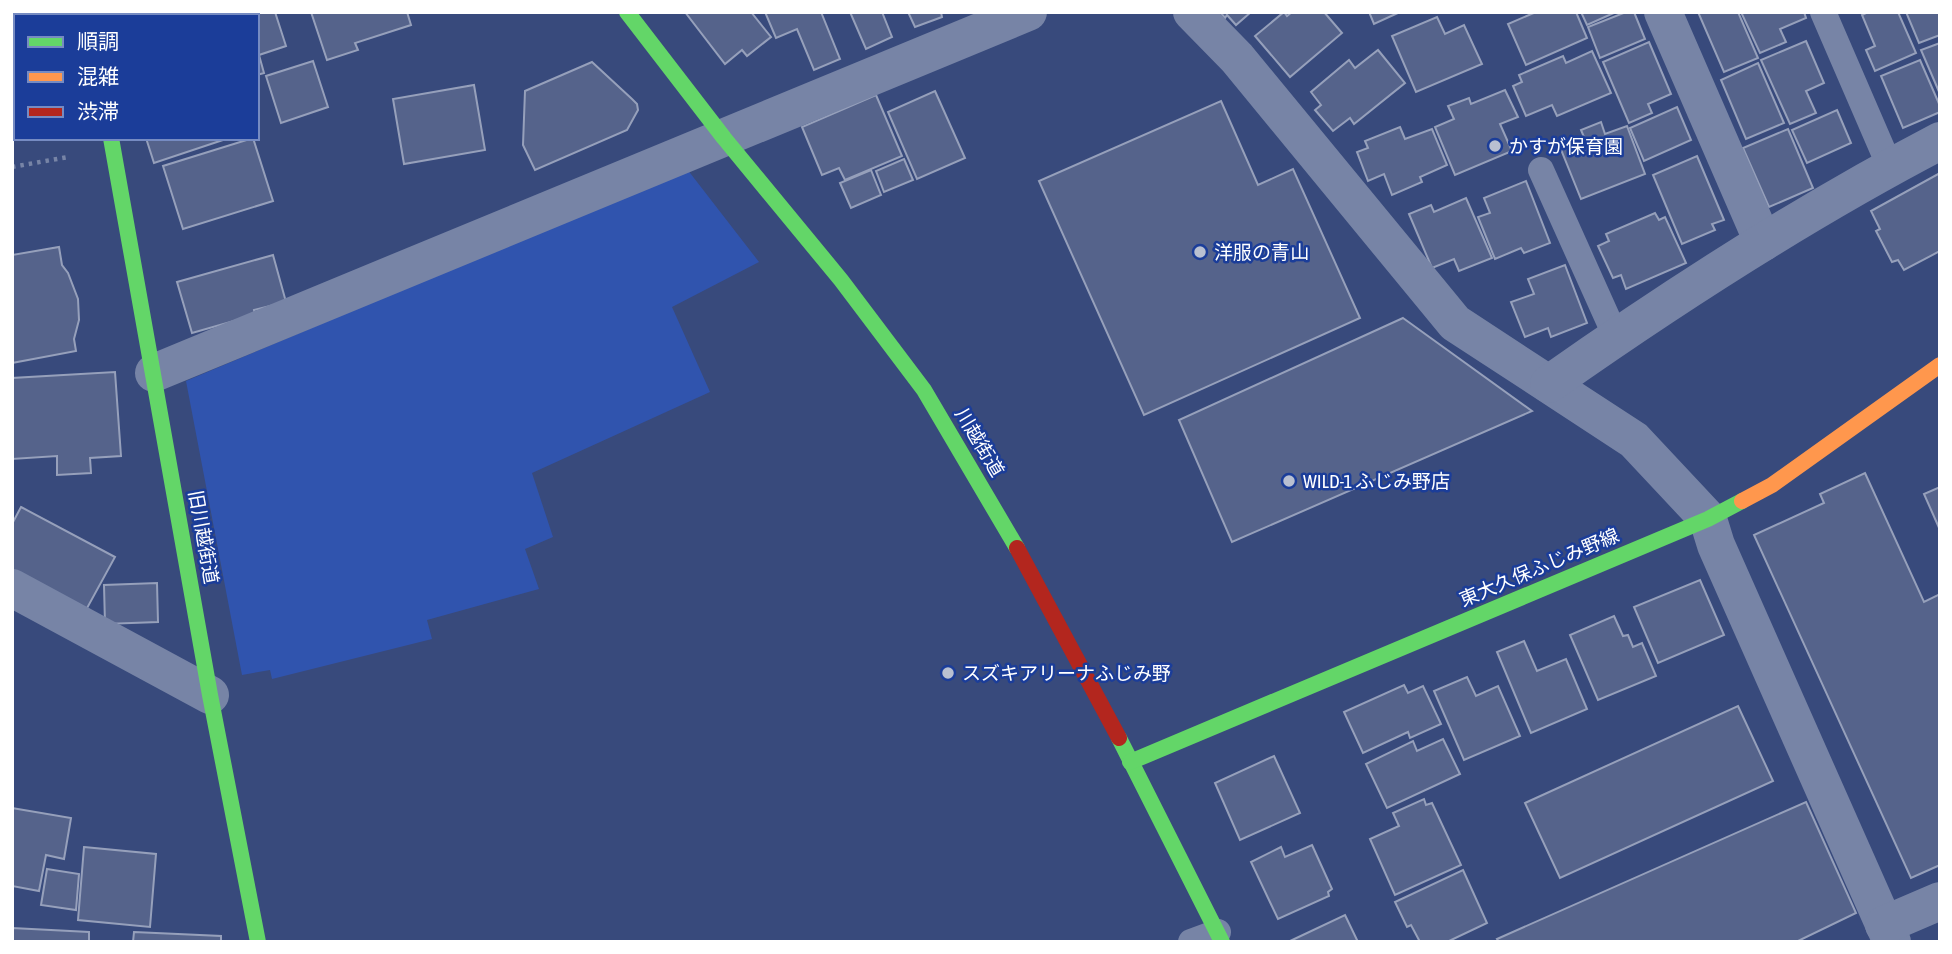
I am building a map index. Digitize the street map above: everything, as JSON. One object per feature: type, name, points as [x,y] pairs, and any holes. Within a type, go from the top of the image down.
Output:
[{"type":"main road","name":"川越街道","points":[[627,12],[723,138],[841,280],[924,390],[1010,534],[1220,937]]},
{"type":"main road","name":"旧川越街道","points":[[111,140],[210,695],[258,942]]},
{"type":"main road","name":"東大久保ふじみ野線","points":[[1130,762],[1708,519],[1772,485],[1940,365]]},
{"type":"street","points":[[154,373],[1028,12]]},
{"type":"street","points":[[1192,12],[1237,58],[1455,323],[1634,440],[1708,519],[1716,545],[1888,933],[1940,901]]},
{"type":"street","points":[[1662,12],[1763,242]]},
{"type":"street","points":[[1549,384],[1616,337],[1763,242],[1890,167],[1940,141]]},
{"type":"street","points":[[12,588],[210,695]]},
{"type":"lane","points":[[1823,12],[1890,167]]},
{"type":"lane","points":[[1541,170],[1616,337]]},
{"type":"lane","points":[[1191,942],[1220,937]]},
{"type":"shaded area","points":[[687,169],[759,262],[672,307],[710,392],[532,473],[553,537],[525,549],[539,589],[427,620],[432,639],[272,679],[270,670],[242,675],[186,381]]},
{"type":"building","points":[[275,12],[286,46],[259,55],[259,14],[155,13]]},
{"type":"building","points":[[311,12],[407,12],[411,25],[355,43],[358,50],[327,60]]},
{"type":"building","points":[[685,12],[751,12],[771,37],[747,56],[742,50],[725,64]]},
{"type":"building","points":[[765,12],[821,12],[840,59],[814,70],[797,29],[776,38]]},
{"type":"building","points":[[850,12],[882,12],[892,37],[866,49]]},
{"type":"building","points":[[908,12],[941,12],[942,17],[915,27]]},
{"type":"building","points":[[1220,12],[1251,12],[1236,25]]},
{"type":"building","points":[[1284,12],[1287,16],[1292,12],[1324,12],[1342,33],[1290,77],[1255,36]]},
{"type":"building","points":[[1369,12],[1400,12],[1374,24]]},
{"type":"building","points":[[1536,12],[1576,12],[1587,38],[1526,65],[1508,24]]},
{"type":"building","points":[[1581,12],[1616,12],[1587,25]]},
{"type":"building","points":[[1626,12],[1634,12],[1645,39],[1600,58],[1588,27]]},
{"type":"building","points":[[1698,12],[1738,12],[1758,58],[1724,72]]},
{"type":"building","points":[[1741,12],[1804,12],[1806,18],[1780,29],[1786,42],[1760,53]]},
{"type":"building","points":[[1868,12],[1898,12],[1916,53],[1875,71],[1866,50],[1875,46],[1862,15]]},
{"type":"building","points":[[1906,12],[1940,12],[1940,35],[1919,43]]},
{"type":"building","points":[[1437,17],[1445,34],[1464,25],[1482,64],[1416,92],[1392,36]]},
{"type":"building","points":[[1806,41],[1824,83],[1806,91],[1816,113],[1790,124],[1761,60]]},
{"type":"building","points":[[1649,42],[1671,94],[1648,104],[1652,113],[1629,123],[1603,62]]},
{"type":"building","points":[[1940,43],[1940,94],[1921,50]]},
{"type":"building","points":[[1378,50],[1405,83],[1354,124],[1350,118],[1333,131],[1315,110],[1321,105],[1311,92],[1349,60],[1355,68]]},
{"type":"building","points":[[1592,51],[1611,93],[1557,116],[1552,105],[1526,116],[1513,86],[1522,82],[1519,75],[1563,56],[1566,63]]},
{"type":"building","points":[[259,55],[264,73],[259,74]]},
{"type":"building","points":[[1920,60],[1940,106],[1940,112],[1903,128],[1881,76]]},
{"type":"building","points":[[313,61],[328,107],[281,123],[266,76]]},
{"type":"building","points":[[592,62],[637,104],[638,110],[627,130],[535,170],[523,145],[525,91]]},
{"type":"building","points":[[1758,63],[1784,123],[1746,139],[1721,80]]},
{"type":"building","points":[[474,85],[485,150],[404,164],[393,99]]},
{"type":"building","points":[[1505,90],[1518,117],[1500,124],[1512,151],[1455,175],[1435,127],[1454,119],[1448,106],[1469,98],[1471,104]]},
{"type":"building","points":[[935,91],[965,158],[917,179],[888,112]]},
{"type":"building","points":[[876,95],[902,156],[845,180],[839,168],[822,175],[802,127]]},
{"type":"building","name":"洋服の青山","points":[[1221,101],[1258,185],[1293,169],[1360,318],[1144,415],[1039,181]]},
{"type":"building","points":[[1677,107],[1691,140],[1644,161],[1630,128]]},
{"type":"building","points":[[1837,110],[1851,143],[1807,163],[1792,130]]},
{"type":"building","points":[[1601,122],[1605,134],[1627,126],[1645,174],[1581,199],[1560,147],[1584,137],[1581,130]]},
{"type":"building","points":[[1400,127],[1405,139],[1432,129],[1447,165],[1420,177],[1422,182],[1392,195],[1384,174],[1368,181],[1357,152],[1368,148],[1365,141]]},
{"type":"building","points":[[1788,129],[1813,188],[1769,207],[1743,148]]},
{"type":"building","points":[[147,140],[223,140],[154,163]]},
{"type":"building","points":[[254,140],[273,201],[183,229],[163,166]]},
{"type":"building","points":[[1697,156],[1724,220],[1712,224],[1715,230],[1682,244],[1653,175]]},
{"type":"building","points":[[904,159],[913,180],[884,192],[876,171]]},
{"type":"building","points":[[871,170],[881,195],[851,208],[840,183]]},
{"type":"building","points":[[1940,173],[1940,251],[1904,270],[1898,260],[1892,262],[1876,231],[1880,229],[1871,211]]},
{"type":"building","points":[[1526,181],[1550,243],[1524,253],[1521,248],[1495,259],[1478,217],[1490,213],[1484,198]]},
{"type":"building","points":[[1466,198],[1492,258],[1459,271],[1454,259],[1432,268],[1409,214],[1431,205],[1434,212]]},
{"type":"building","points":[[1655,213],[1659,220],[1665,217],[1686,263],[1626,289],[1621,275],[1613,278],[1598,246],[1609,241],[1606,234]]},
{"type":"building","points":[[59,247],[62,265],[78,299],[79,320],[74,339],[76,351],[12,363],[12,255]]},
{"type":"building","points":[[273,255],[286,302],[254,310],[255,315],[192,333],[177,282]]},
{"type":"building","points":[[1565,265],[1587,323],[1551,337],[1548,328],[1525,337],[1511,302],[1534,294],[1528,279]]},
{"type":"building","name":"WILD-1 ふじみ野店","points":[[1403,318],[1532,411],[1232,542],[1179,420]]},
{"type":"building","points":[[115,372],[121,456],[90,458],[91,473],[57,475],[57,456],[12,459],[12,378]]},
{"type":"building","points":[[1865,473],[1924,602],[1940,594],[1940,865],[1911,878],[1754,535],[1824,503],[1820,494]]},
{"type":"building","points":[[1940,487],[1940,530],[1924,494]]},
{"type":"building","points":[[21,507],[115,557],[86,610],[12,571],[12,524]]},
{"type":"building","points":[[1700,580],[1724,635],[1658,663],[1634,607]]},
{"type":"building","points":[[157,583],[158,622],[105,624],[104,585]]},
{"type":"building","points":[[1614,616],[1623,636],[1628,635],[1633,647],[1642,643],[1656,676],[1598,700],[1570,635]]},
{"type":"building","points":[[1524,641],[1537,671],[1566,659],[1587,709],[1531,733],[1497,652]]},
{"type":"building","points":[[1467,677],[1476,696],[1498,686],[1520,736],[1464,760],[1434,691]]},
{"type":"building","points":[[1404,685],[1408,693],[1423,686],[1441,724],[1410,738],[1408,732],[1363,753],[1344,712]]},
{"type":"building","points":[[1738,706],[1773,781],[1560,878],[1525,803]]},
{"type":"building","points":[[1443,739],[1460,774],[1387,808],[1366,764],[1413,741],[1417,751]]},
{"type":"building","points":[[1274,756],[1300,813],[1240,840],[1215,783]]},
{"type":"building","points":[[1424,799],[1426,805],[1432,803],[1461,865],[1395,895],[1370,839],[1399,826],[1393,813]]},
{"type":"building","points":[[1806,802],[1856,913],[1796,942],[1499,942],[1497,939]]},
{"type":"building","points":[[12,808],[71,818],[64,859],[46,855],[39,891],[12,886]]},
{"type":"building","points":[[1312,845],[1332,889],[1328,892],[1329,896],[1278,919],[1251,862],[1281,847],[1285,857]]},
{"type":"building","points":[[84,847],[156,854],[150,927],[78,920]]},
{"type":"building","points":[[47,869],[79,874],[76,910],[41,905]]},
{"type":"building","points":[[1463,870],[1487,923],[1447,942],[1420,942],[1411,925],[1407,927],[1395,902]]},
{"type":"building","points":[[1345,915],[1358,942],[1288,942]]},
{"type":"building","points":[[12,928],[89,932],[89,942],[12,942]]},
{"type":"building","points":[[134,932],[221,936],[221,942],[133,942]]},
{"type":"traffic: fast","points":[[627,12],[724,138],[841,280],[924,390],[1017,548]]},
{"type":"traffic: fast","points":[[111,140],[210,695],[258,942]]},
{"type":"traffic: fast","points":[[1130,762],[1708,519],[1742,501]]},
{"type":"traffic: fast","points":[[1119,738],[1222,942]]},
{"type":"traffic: slow","points":[[1742,501],[1772,485],[1940,365]]},
{"type":"traffic: jam","points":[[1017,548],[1119,738]]},
{"type":"place","name":"かすが保育園","points":[[1495,146]]},
{"type":"place","name":"洋服の青山","points":[[1200,252]]},
{"type":"place","name":"WILD-1 ふじみ野店","points":[[1289,481]]},
{"type":"place","name":"スズキアリーナふじみ野","points":[[948,673]]}]
